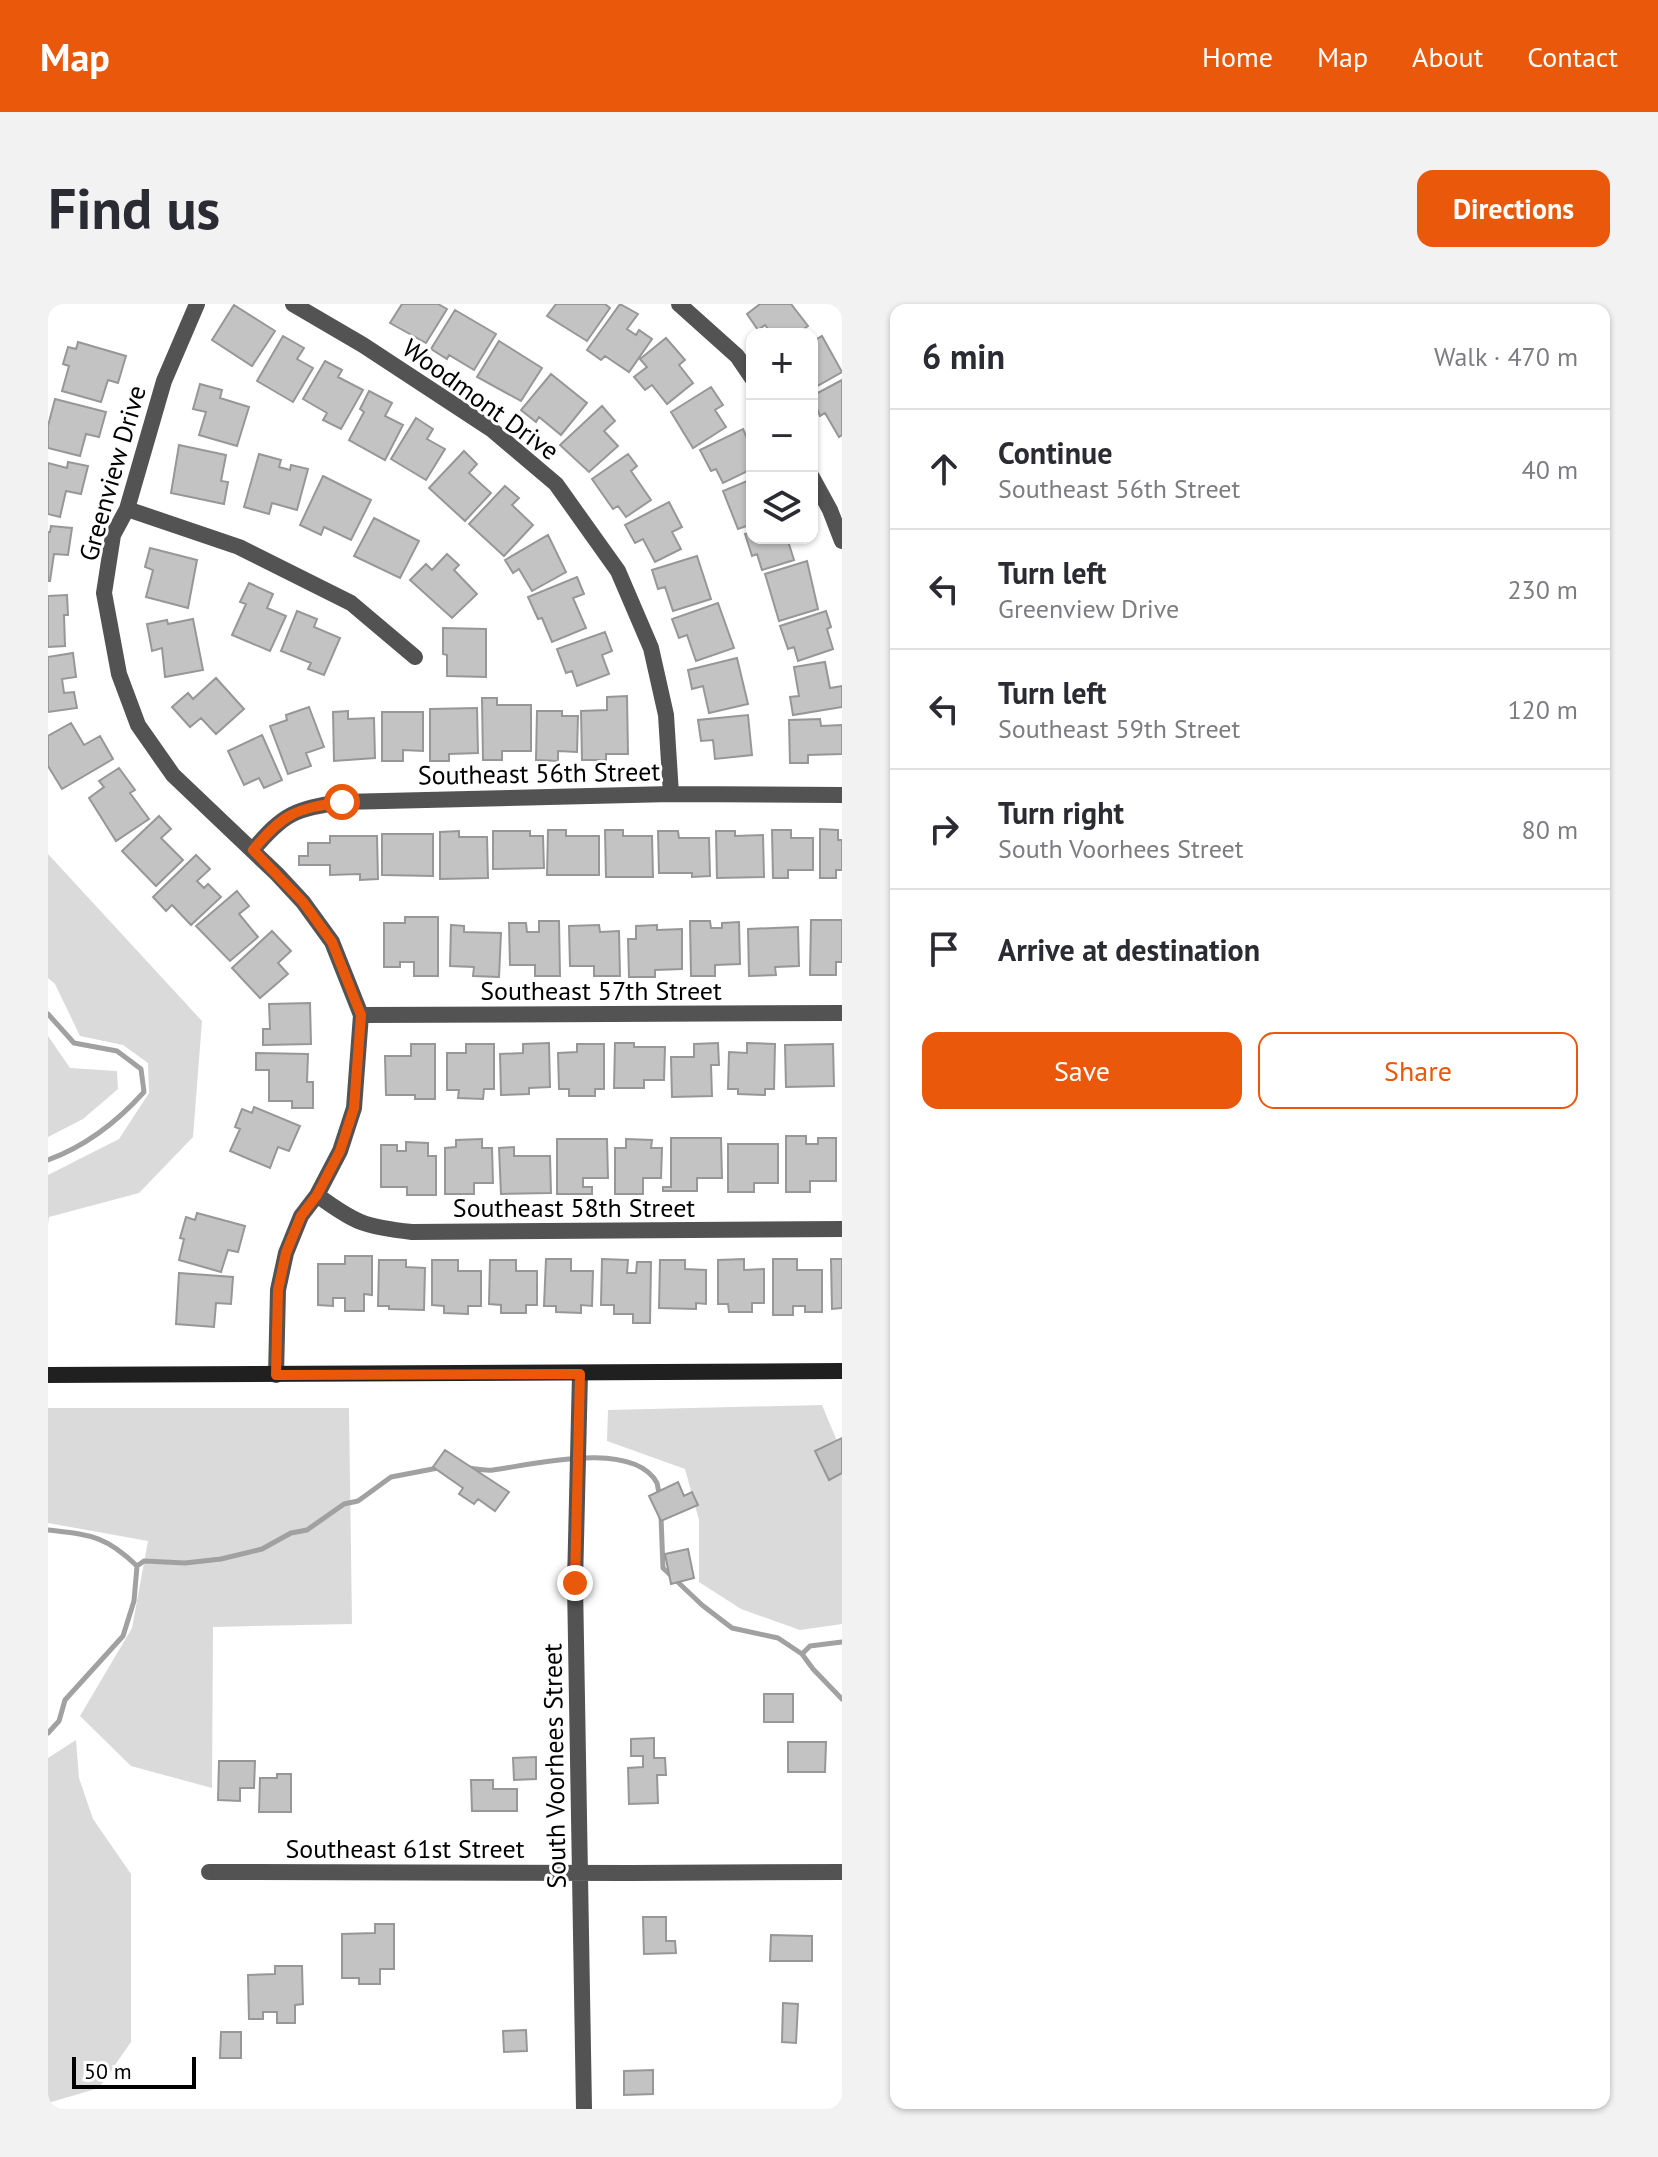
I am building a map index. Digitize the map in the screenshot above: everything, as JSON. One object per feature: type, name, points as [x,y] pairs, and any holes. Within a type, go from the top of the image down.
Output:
[{"type":"main road","points":[[48,1375],[842,1371]]},
{"type":"street","name":"Greenview Drive","points":[[197,304],[164,381],[127,509],[113,535],[104,593],[119,674],[138,725],[173,775],[303,902],[332,942],[361,1015],[354,1108],[340,1151],[317,1195],[301,1216],[286,1253],[278,1290],[276,1375]]},
{"type":"street","name":"Woodmont Drive","points":[[293,304],[363,345],[491,429],[556,484],[618,571],[651,648],[666,715],[671,794]]},
{"type":"street","points":[[679,304],[737,356],[746,369]]},
{"type":"street","points":[[818,488],[842,541]]},
{"type":"street","points":[[127,509],[239,547],[351,603],[415,657]]},
{"type":"street","name":"Southeast 56th Street","points":[[253,850],[276,823],[307,807],[342,802],[671,794],[842,795]]},
{"type":"street","name":"Southeast 57th Street","points":[[361,1015],[842,1013]]},
{"type":"street","name":"Southeast 58th Street","points":[[317,1195],[346,1216],[373,1228],[412,1232],[842,1229]]},
{"type":"street","name":"South Voorhees Street","points":[[580,1374],[575,1583],[584,2109]]},
{"type":"street","name":"Southeast 61st Street","points":[[209,1872],[842,1872]]},
{"type":"shaded area","points":[[48,854],[202,1021],[193,1137],[139,1193],[49,1217],[48,1224],[48,1175],[119,1139],[149,1093],[148,1063],[123,1045],[80,1036],[55,984],[48,978]]},
{"type":"shaded area","points":[[48,1036],[70,1068],[117,1071],[118,1089],[83,1119],[48,1137]]},
{"type":"shaded area","points":[[822,1405],[842,1453],[842,1624],[800,1630],[741,1609],[699,1582],[699,1520],[685,1469],[607,1441],[608,1410]]},
{"type":"shaded area","points":[[48,1408],[349,1408],[352,1624],[213,1627],[212,1788],[131,1766],[80,1716],[132,1628],[148,1541],[48,1523]]},
{"type":"shaded area","points":[[76,1740],[79,1778],[93,1819],[131,1874],[131,2042],[99,2088],[48,2103],[48,1758]]},
{"type":"building","points":[[402,304],[438,304],[447,309],[426,343],[390,323]]},
{"type":"building","points":[[556,304],[605,304],[610,308],[587,341],[547,316]]},
{"type":"building","points":[[620,304],[638,314],[627,329],[636,335],[639,330],[652,339],[629,372],[605,356],[601,360],[587,350]]},
{"type":"building","points":[[760,304],[791,304],[808,326],[767,328],[765,325],[757,328],[747,314]]},
{"type":"building","points":[[234,305],[275,331],[252,366],[212,340]]},
{"type":"building","points":[[455,310],[496,334],[474,370],[449,355],[447,359],[431,349]]},
{"type":"building","points":[[283,336],[304,348],[297,359],[313,368],[293,402],[257,381]]},
{"type":"building","points":[[822,336],[842,372],[818,386],[818,338]]},
{"type":"building","points":[[666,338],[685,360],[679,365],[693,383],[667,404],[652,385],[645,390],[634,377],[647,367],[640,359]]},
{"type":"building","points":[[499,341],[542,368],[521,401],[477,377]]},
{"type":"building","points":[[78,342],[126,356],[118,383],[108,380],[101,402],[62,391],[69,366],[63,364],[68,347],[76,349]]},
{"type":"building","points":[[325,361],[342,370],[338,377],[363,390],[341,429],[323,420],[327,413],[303,399]]},
{"type":"building","points":[[551,374],[587,403],[561,435],[539,417],[536,422],[521,410]]},
{"type":"building","points":[[842,380],[842,435],[839,437],[825,413],[820,416],[818,393]]},
{"type":"building","points":[[200,384],[222,390],[220,398],[249,407],[237,446],[199,435],[206,412],[193,409]]},
{"type":"building","points":[[711,387],[723,405],[715,410],[726,427],[693,448],[671,412]]},
{"type":"building","points":[[369,391],[392,403],[385,416],[403,425],[385,460],[349,440],[364,412],[360,409]]},
{"type":"building","points":[[55,399],[106,412],[99,437],[86,434],[80,456],[48,448],[48,426]]},
{"type":"building","points":[[602,406],[615,421],[604,431],[618,446],[589,472],[560,445]]},
{"type":"building","points":[[416,418],[433,429],[427,439],[445,449],[426,480],[391,459]]},
{"type":"building","points":[[743,429],[746,436],[746,472],[723,483],[716,469],[711,471],[700,450]]},
{"type":"building","points":[[179,445],[226,455],[221,481],[228,482],[224,504],[171,493]]},
{"type":"building","points":[[464,451],[477,464],[469,473],[491,493],[465,521],[429,488]]},
{"type":"building","points":[[259,454],[281,460],[279,467],[290,470],[291,465],[308,469],[297,510],[272,503],[269,514],[244,507]]},
{"type":"building","points":[[628,454],[637,466],[631,471],[651,500],[626,517],[618,506],[613,509],[592,479]]},
{"type":"building","points":[[68,462],[88,466],[81,494],[66,491],[60,517],[48,514],[48,463],[67,468]]},
{"type":"building","points":[[323,476],[371,500],[351,540],[324,527],[321,535],[300,525]]},
{"type":"building","points":[[746,481],[746,526],[738,529],[723,491]]},
{"type":"building","points":[[505,486],[519,498],[512,505],[533,525],[504,556],[469,524]]},
{"type":"building","points":[[669,502],[682,527],[672,532],[681,549],[655,562],[643,539],[635,543],[625,525]]},
{"type":"building","points":[[374,518],[419,541],[400,578],[354,556]]},
{"type":"building","points":[[51,526],[72,528],[68,555],[54,554],[48,581],[48,532]]},
{"type":"building","points":[[548,535],[566,572],[532,591],[519,569],[513,573],[505,560]]},
{"type":"building","points":[[748,544],[789,544],[794,560],[762,570],[757,554],[752,556]]},
{"type":"building","points":[[150,548],[197,560],[188,608],[146,597],[153,570],[145,567]]},
{"type":"building","points":[[447,554],[459,565],[454,570],[477,594],[452,618],[410,580],[426,564],[432,570]]},
{"type":"building","points":[[697,556],[711,599],[673,611],[665,587],[658,589],[652,570]]},
{"type":"building","points":[[807,561],[818,609],[779,621],[765,574]]},
{"type":"building","points":[[577,577],[584,594],[573,598],[586,628],[552,642],[542,618],[538,619],[528,597]]},
{"type":"building","points":[[249,583],[273,594],[267,608],[286,616],[270,651],[232,635],[246,604],[240,602]]},
{"type":"building","points":[[67,595],[65,646],[48,647],[48,596]]},
{"type":"building","points":[[718,603],[734,648],[696,661],[687,635],[679,638],[672,619]]},
{"type":"building","points":[[297,611],[317,619],[314,627],[340,638],[324,675],[308,669],[311,663],[281,651]]},
{"type":"building","points":[[826,611],[833,649],[798,661],[794,647],[788,649],[780,626]]},
{"type":"building","points":[[193,619],[203,670],[165,677],[162,648],[152,651],[147,624]]},
{"type":"building","points":[[443,628],[486,629],[486,677],[447,676]]},
{"type":"building","points":[[605,632],[612,651],[602,655],[609,674],[577,686],[572,671],[566,673],[557,649]]},
{"type":"building","points":[[73,653],[76,677],[62,679],[64,693],[74,692],[77,708],[48,712],[48,657]]},
{"type":"building","points":[[737,658],[748,704],[709,713],[703,686],[692,689],[688,670]]},
{"type":"building","points":[[825,662],[830,688],[842,686],[842,707],[793,715],[790,697],[799,696],[794,667]]},
{"type":"building","points":[[216,678],[244,709],[216,734],[201,718],[190,727],[172,707],[188,693],[193,699]]},
{"type":"building","points":[[627,696],[628,754],[606,754],[606,760],[582,760],[581,711],[607,710],[607,697]]},
{"type":"building","points":[[482,698],[497,698],[497,705],[531,705],[531,751],[502,751],[502,760],[483,760]]},
{"type":"building","points":[[309,707],[324,747],[306,753],[311,766],[288,774],[270,726],[287,720],[286,715]]},
{"type":"building","points":[[477,708],[478,753],[449,754],[449,761],[430,761],[430,709]]},
{"type":"building","points":[[348,711],[348,719],[374,718],[375,758],[334,761],[333,712]]},
{"type":"building","points":[[537,711],[562,711],[562,716],[578,716],[577,752],[558,751],[558,761],[536,760]]},
{"type":"building","points":[[382,712],[423,712],[423,751],[403,750],[403,761],[382,761]]},
{"type":"building","points":[[748,715],[752,755],[715,759],[713,740],[701,741],[698,720]]},
{"type":"building","points":[[820,719],[821,726],[842,725],[842,754],[808,755],[808,763],[790,763],[789,720]]},
{"type":"building","points":[[71,723],[84,745],[100,736],[113,759],[62,789],[48,766],[48,736]]},
{"type":"building","points":[[262,735],[282,780],[264,788],[259,778],[244,785],[228,751]]},
{"type":"building","points":[[119,768],[135,790],[130,793],[149,819],[116,841],[89,798],[104,787],[99,781]]},
{"type":"building","points":[[159,816],[171,829],[161,838],[183,860],[156,886],[122,851]]},
{"type":"building","points":[[820,829],[838,830],[838,840],[842,840],[842,870],[836,870],[836,878],[820,878]]},
{"type":"building","points":[[548,830],[566,830],[566,836],[599,836],[599,875],[547,875]]},
{"type":"building","points":[[605,830],[623,830],[623,836],[652,836],[653,877],[606,877]]},
{"type":"building","points":[[772,830],[791,830],[791,838],[813,838],[813,870],[788,870],[788,878],[773,878]]},
{"type":"building","points":[[459,831],[459,837],[487,837],[488,878],[440,879],[440,832]]},
{"type":"building","points":[[493,831],[530,831],[530,836],[543,836],[544,868],[493,869]]},
{"type":"building","points":[[658,831],[678,831],[679,838],[709,838],[710,876],[659,873]]},
{"type":"building","points":[[716,831],[735,831],[735,836],[763,835],[764,877],[717,878]]},
{"type":"building","points":[[382,834],[433,834],[433,876],[382,875]]},
{"type":"building","points":[[330,836],[377,836],[378,879],[360,880],[360,874],[330,875],[330,865],[299,865],[299,856],[308,856],[308,843],[330,843]]},
{"type":"building","points":[[196,855],[210,869],[197,881],[204,888],[208,884],[221,897],[191,925],[172,905],[166,911],[153,897]]},
{"type":"building","points":[[237,891],[249,906],[239,914],[258,937],[230,961],[196,926]]},
{"type":"building","points":[[405,917],[438,917],[438,976],[414,976],[414,962],[400,962],[400,967],[384,967],[384,923],[405,923]]},
{"type":"building","points":[[811,920],[842,920],[842,962],[836,962],[836,975],[810,975]]},
{"type":"building","points":[[539,921],[559,921],[560,976],[535,976],[535,965],[510,965],[509,923],[526,923],[527,932],[539,932]]},
{"type":"building","points":[[690,921],[710,921],[711,928],[722,928],[722,923],[739,922],[740,964],[715,965],[715,976],[691,976]]},
{"type":"building","points":[[451,925],[464,926],[464,932],[501,933],[499,977],[473,976],[474,967],[450,966]]},
{"type":"building","points":[[599,925],[600,932],[619,931],[620,976],[594,976],[594,966],[570,966],[569,926]]},
{"type":"building","points":[[657,925],[657,930],[682,929],[682,969],[655,970],[655,977],[629,977],[628,939],[636,939],[636,926]]},
{"type":"building","points":[[798,927],[799,966],[775,967],[776,975],[749,976],[748,929]]},
{"type":"building","points":[[272,931],[291,951],[278,963],[288,974],[260,998],[232,968]]},
{"type":"building","points":[[310,1003],[311,1044],[263,1045],[263,1029],[270,1029],[269,1004]]},
{"type":"building","points":[[549,1043],[550,1087],[529,1088],[529,1094],[501,1095],[500,1054],[523,1053],[523,1044]]},
{"type":"building","points":[[615,1043],[634,1043],[634,1047],[665,1047],[664,1080],[644,1080],[644,1088],[614,1088]]},
{"type":"building","points":[[718,1043],[719,1065],[711,1065],[712,1096],[672,1097],[671,1057],[694,1057],[694,1044]]},
{"type":"building","points":[[747,1043],[775,1044],[774,1089],[765,1089],[765,1095],[738,1094],[738,1089],[728,1089],[729,1052],[747,1053]]},
{"type":"building","points":[[411,1044],[435,1044],[435,1099],[386,1095],[385,1056],[411,1056]]},
{"type":"building","points":[[466,1044],[494,1044],[494,1089],[484,1089],[483,1099],[458,1098],[459,1090],[447,1090],[447,1053],[466,1053]]},
{"type":"building","points":[[577,1044],[604,1044],[604,1089],[595,1089],[595,1096],[569,1096],[569,1089],[559,1089],[558,1053],[577,1052]]},
{"type":"building","points":[[833,1044],[834,1086],[786,1087],[785,1045]]},
{"type":"building","points":[[256,1053],[308,1054],[307,1082],[313,1082],[313,1108],[292,1108],[292,1101],[269,1101],[269,1070],[256,1070]]},
{"type":"building","points":[[254,1107],[300,1126],[289,1151],[278,1147],[270,1168],[230,1151],[240,1129],[235,1127],[242,1109],[252,1113]]},
{"type":"building","points":[[786,1136],[806,1136],[806,1144],[818,1144],[818,1138],[836,1138],[836,1181],[810,1181],[810,1192],[786,1192]]},
{"type":"building","points":[[671,1138],[721,1138],[722,1178],[697,1178],[697,1191],[663,1191],[663,1187],[671,1187]]},
{"type":"building","points":[[482,1139],[482,1148],[492,1148],[493,1183],[474,1183],[474,1194],[445,1194],[445,1148],[456,1147],[456,1140]]},
{"type":"building","points":[[557,1139],[607,1139],[608,1178],[583,1178],[583,1187],[592,1187],[592,1194],[557,1194]]},
{"type":"building","points":[[626,1139],[652,1140],[651,1148],[662,1148],[661,1178],[643,1178],[643,1194],[615,1194],[615,1148],[626,1148]]},
{"type":"building","points":[[406,1142],[428,1143],[428,1156],[436,1156],[436,1195],[407,1195],[407,1187],[381,1187],[381,1145],[397,1145],[397,1151],[406,1151]]},
{"type":"building","points":[[728,1144],[778,1144],[778,1183],[754,1183],[754,1192],[728,1192]]},
{"type":"building","points":[[514,1147],[514,1156],[550,1156],[551,1193],[501,1194],[499,1148]]},
{"type":"building","points":[[197,1213],[245,1226],[238,1252],[228,1250],[221,1272],[179,1260],[184,1239],[180,1238],[186,1217],[195,1220]]},
{"type":"building","points":[[345,1256],[372,1256],[372,1295],[364,1294],[364,1311],[345,1311],[345,1298],[333,1298],[333,1306],[318,1305],[318,1264],[345,1264]]},
{"type":"building","points":[[546,1259],[571,1259],[571,1271],[593,1271],[592,1306],[581,1305],[581,1313],[556,1312],[556,1306],[544,1306]]},
{"type":"building","points":[[602,1259],[628,1260],[627,1273],[636,1273],[637,1262],[651,1262],[650,1323],[633,1323],[633,1314],[614,1314],[614,1305],[601,1305]]},
{"type":"building","points":[[744,1259],[744,1270],[764,1269],[764,1303],[752,1303],[752,1312],[729,1312],[728,1304],[718,1304],[718,1260]]},
{"type":"building","points":[[773,1259],[797,1259],[797,1270],[822,1270],[822,1312],[805,1312],[805,1306],[793,1306],[793,1315],[773,1315]]},
{"type":"building","points":[[831,1259],[842,1259],[842,1308],[832,1309]]},
{"type":"building","points":[[379,1260],[406,1260],[406,1267],[425,1268],[424,1310],[378,1306]]},
{"type":"building","points":[[432,1260],[458,1260],[458,1271],[481,1271],[481,1306],[468,1306],[468,1314],[444,1313],[444,1306],[432,1305]]},
{"type":"building","points":[[490,1260],[516,1260],[516,1271],[537,1271],[537,1305],[526,1305],[526,1313],[501,1313],[501,1305],[489,1304]]},
{"type":"building","points":[[660,1260],[685,1260],[685,1269],[706,1270],[706,1304],[696,1303],[696,1309],[659,1308]]},
{"type":"building","points":[[179,1273],[233,1277],[231,1304],[216,1303],[214,1327],[176,1324]]},
{"type":"building","points":[[842,1438],[842,1473],[829,1480],[815,1451]]},
{"type":"building","points":[[445,1450],[509,1492],[495,1511],[478,1499],[474,1504],[459,1494],[463,1488],[433,1467]]},
{"type":"building","points":[[678,1482],[684,1496],[692,1492],[698,1505],[661,1521],[649,1496]]},
{"type":"building","points":[[688,1549],[694,1578],[671,1584],[665,1554]]},
{"type":"building","points":[[764,1694],[793,1694],[793,1722],[764,1722]]},
{"type":"building","points":[[654,1738],[654,1758],[665,1758],[666,1775],[657,1775],[658,1803],[629,1804],[628,1768],[643,1767],[643,1756],[631,1756],[631,1739]]},
{"type":"building","points":[[788,1742],[826,1742],[825,1772],[788,1772]]},
{"type":"building","points":[[536,1757],[536,1779],[514,1780],[513,1758]]},
{"type":"building","points":[[219,1761],[255,1761],[254,1788],[240,1788],[240,1801],[218,1800]]},
{"type":"building","points":[[277,1774],[291,1774],[291,1812],[259,1812],[260,1778],[277,1778]]},
{"type":"building","points":[[471,1780],[493,1780],[493,1789],[517,1789],[517,1811],[472,1811]]},
{"type":"building","points":[[643,1917],[666,1917],[666,1941],[675,1941],[676,1953],[644,1954]]},
{"type":"building","points":[[375,1924],[394,1924],[394,1969],[380,1969],[380,1984],[359,1984],[359,1978],[342,1978],[342,1934],[375,1933]]},
{"type":"building","points":[[771,1935],[812,1936],[812,1961],[770,1961]]},
{"type":"building","points":[[275,1966],[302,1966],[303,2004],[295,2005],[295,2023],[277,2023],[277,2012],[263,2012],[263,2019],[249,2019],[248,1975],[275,1974]]},
{"type":"building","points":[[783,2003],[798,2004],[796,2043],[782,2042]]},
{"type":"building","points":[[526,2030],[527,2051],[504,2052],[503,2031]]},
{"type":"building","points":[[221,2032],[241,2032],[241,2058],[220,2058]]},
{"type":"building","points":[[653,2070],[653,2094],[624,2095],[624,2071]]},
{"type":"waterway","points":[[48,1014],[74,1043],[117,1051],[141,1069],[144,1092],[100,1132],[48,1160]]},
{"type":"waterway","points":[[468,1468],[490,1470],[555,1460],[605,1458],[627,1462],[645,1470],[657,1483],[660,1495]]},
{"type":"waterway","points":[[137,1566],[144,1561],[185,1563],[221,1559],[262,1549],[291,1533],[307,1530],[344,1504],[358,1501],[391,1477],[438,1468]]},
{"type":"waterway","points":[[661,1517],[663,1568],[732,1628],[778,1638],[802,1654],[842,1699]]},
{"type":"waterway","points":[[48,1530],[75,1533],[106,1542],[137,1566],[134,1601],[123,1636],[65,1700],[59,1721],[48,1733]]},
{"type":"waterway","points":[[802,1654],[810,1646],[842,1642]]},
{"type":"route","points":[[342,802],[307,807],[276,823],[253,850],[303,902],[332,942],[361,1015],[354,1108],[340,1151],[317,1195],[301,1216],[286,1253],[278,1290],[276,1375],[580,1374],[575,1583]]}]
